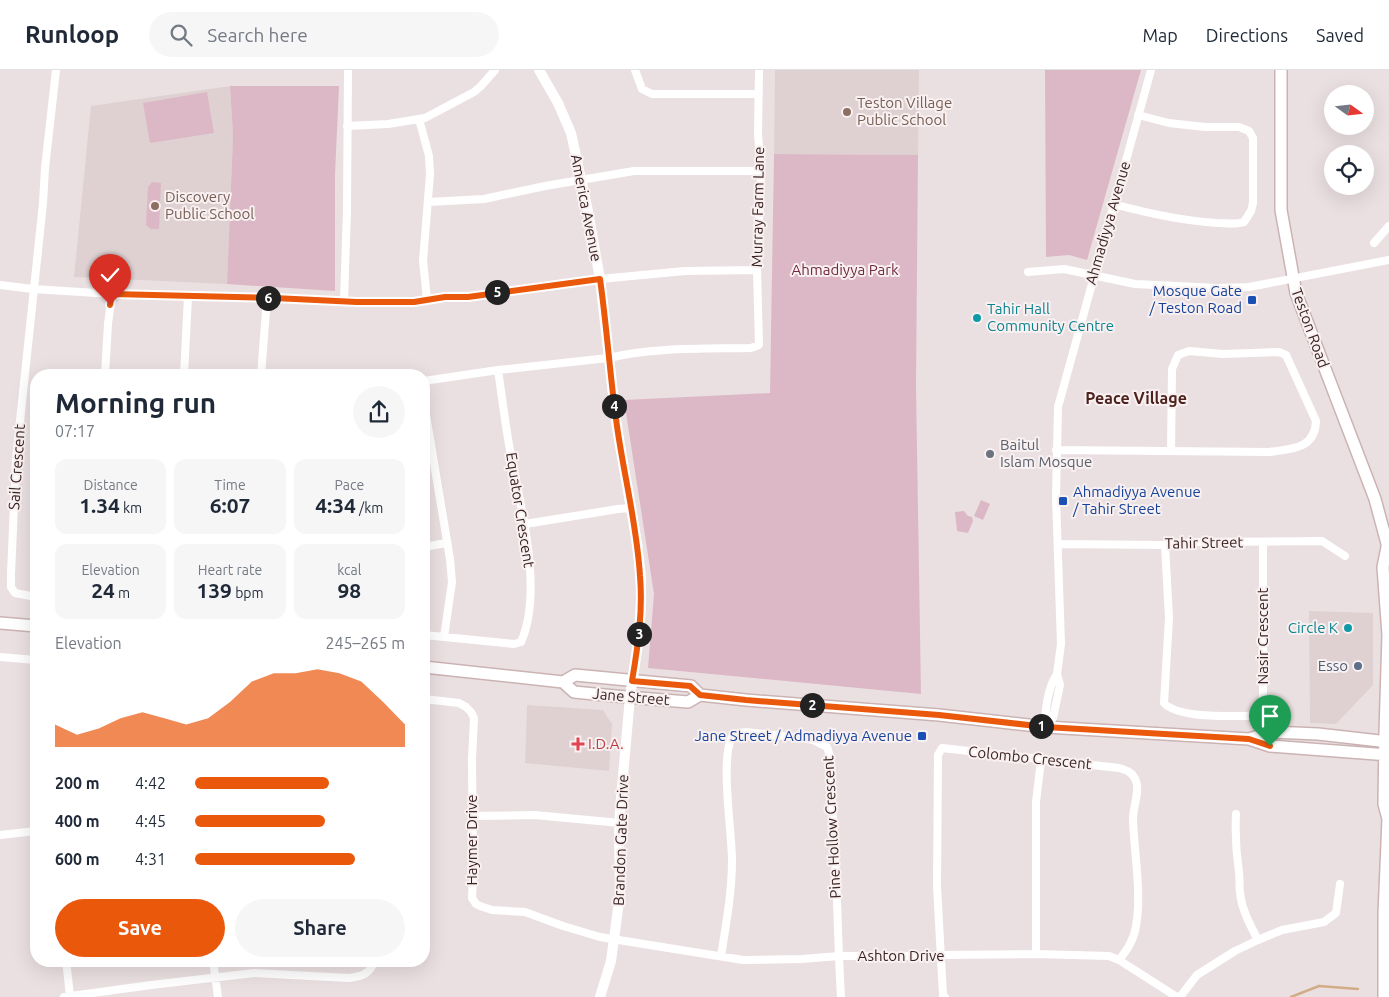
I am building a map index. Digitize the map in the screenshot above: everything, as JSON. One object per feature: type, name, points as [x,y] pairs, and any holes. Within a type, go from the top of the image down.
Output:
[{"type":"main road","name":"Teston Road","points":[[1281,70],[1281,210],[1292,278],[1374,499],[1382,522],[1388,549],[1383,567],[1388,635],[1387,755],[1384,804],[1389,819],[1384,914],[1384,997]]},
{"type":"main road","points":[[0,623],[30,626]]},
{"type":"main road","name":"Jane Street","points":[[430,668],[563,682],[575,676],[690,686],[700,695],[746,700],[939,715],[1046,727],[1249,739],[1270,746],[1387,755]]},
{"type":"main road","name":"Jane Street","points":[[563,682],[574,692],[688,702],[700,695]]},
{"type":"main road","name":"Jane Street","points":[[1249,739],[1272,732],[1318,734],[1387,741]]},
{"type":"street","points":[[33,290],[56,70]]},
{"type":"street","points":[[344,301],[348,70]]},
{"type":"street","points":[[347,126],[419,120],[474,92],[495,70]]},
{"type":"street","name":"America Avenue","points":[[539,70],[558,103],[571,133],[600,279],[606,322],[608,358],[638,552],[641,604],[638,644],[632,681]]},
{"type":"street","points":[[635,70],[642,89],[652,94],[759,94]]},
{"type":"street","name":"Murray Farm Lane","points":[[608,358],[657,350],[751,348],[759,345],[757,270],[761,171],[758,134],[759,70]]},
{"type":"street","name":"Ahmadiyya Avenue","points":[[1046,727],[1052,718],[1060,685],[1057,674],[1061,644],[1058,588],[1056,424],[1060,399],[1151,70]]},
{"type":"street","points":[[1114,204],[1152,215],[1203,222],[1233,223],[1244,222],[1253,203],[1253,138],[1248,131],[1239,127],[1205,127],[1169,123],[1138,114]]},
{"type":"street","points":[[419,120],[429,156],[430,174],[423,261],[427,299]]},
{"type":"street","points":[[428,202],[484,199],[545,186],[634,171],[761,171]]},
{"type":"street","points":[[1374,243],[1389,226]]},
{"type":"street","points":[[1028,272],[1064,269],[1135,284],[1216,288],[1249,287],[1389,260]]},
{"type":"street","points":[[0,285],[33,290],[112,294],[414,302],[427,299],[468,297],[600,279],[685,271],[757,270]]},
{"type":"street","name":"Sail Crescent","points":[[30,596],[16,593],[11,587],[16,458],[33,290]]},
{"type":"street","points":[[105,369],[112,294]]},
{"type":"street","points":[[184,369],[188,297]]},
{"type":"street","points":[[262,369],[267,298]]},
{"type":"street","points":[[1056,450],[1269,452],[1294,449],[1310,441],[1316,431],[1316,421],[1286,355],[1279,352],[1223,354],[1189,351],[1178,355],[1172,369],[1171,450]]},
{"type":"street","points":[[430,380],[498,370],[608,358]]},
{"type":"street","name":"Equator Crescent","points":[[430,636],[514,644],[521,642],[528,618],[530,573],[525,524],[508,438],[498,370]]},
{"type":"street","points":[[430,443],[443,509],[452,582],[444,637]]},
{"type":"street","points":[[525,524],[631,508]]},
{"type":"street","name":"Tahir Street","points":[[1058,544],[1165,545],[1194,542],[1322,541],[1345,556]]},
{"type":"street","points":[[430,546],[446,542]]},
{"type":"street","name":"Nasir Crescent","points":[[1165,545],[1169,618],[1164,703],[1168,708],[1193,714],[1248,716],[1254,715],[1258,711],[1263,694],[1263,542]]},
{"type":"street","points":[[0,657],[30,660]]},
{"type":"street","name":"Brandon Gate Drive","points":[[600,997],[611,961],[620,894],[619,836],[632,681]]},
{"type":"street","name":"Haymer Drive","points":[[430,700],[459,703],[466,707],[474,718],[472,898],[476,904],[492,910],[525,912],[563,926],[600,937],[615,939]]},
{"type":"street","name":"Pine Hollow Crescent","points":[[721,956],[732,869],[727,786],[728,754],[732,738],[736,734],[746,732],[813,740],[827,747],[831,755],[830,785],[839,956]]},
{"type":"street","name":"Colombo Crescent","points":[[941,956],[937,886],[938,755],[942,748],[1118,768],[1128,771],[1136,779],[1138,785],[1133,817],[1137,920],[1133,938],[1119,960]]},
{"type":"street","points":[[1036,954],[1036,802],[1041,760]]},
{"type":"street","points":[[1236,814],[1236,859],[1240,873],[1240,894],[1248,922],[1258,940]]},
{"type":"street","points":[[472,816],[535,815],[620,823]]},
{"type":"street","points":[[0,835],[30,832]]},
{"type":"street","points":[[1179,997],[1197,975],[1258,940],[1282,930],[1324,922],[1336,913],[1340,884]]},
{"type":"street","name":"Ashton Drive","points":[[615,939],[743,960],[839,956],[1036,954],[1109,956],[1119,960],[1179,997]]},
{"type":"street","points":[[839,956],[841,997]]},
{"type":"street","points":[[941,956],[943,995],[946,997]]},
{"type":"street","points":[[66,967],[67,997],[151,985],[254,974],[361,977],[368,973],[371,967]]},
{"type":"street","points":[[214,967],[218,997]]},
{"type":"shaded area","name":"Teston Village Public School","points":[[775,70],[919,70],[918,155],[774,154]]},
{"type":"shaded area","name":"Discovery Public School","points":[[230,86],[233,136],[227,284],[74,277],[91,106]]},
{"type":"shaded area","points":[[1309,611],[1373,613],[1373,685],[1336,724],[1310,723]]},
{"type":"shaded area","points":[[527,705],[603,710],[612,724],[609,771],[525,763]]},
{"type":"green space","points":[[1045,70],[1141,70],[1087,260],[1069,255],[1046,257]]},
{"type":"green space","points":[[230,86],[339,86],[335,175],[335,291],[227,284],[233,136]]},
{"type":"green space","points":[[207,92],[214,133],[150,143],[143,103]]},
{"type":"green space","name":"Ahmadiyya Park","points":[[774,154],[918,155],[916,386],[921,694],[648,668],[654,594],[624,400],[770,393]]},
{"type":"green space","points":[[152,182],[161,183],[159,229],[151,229],[146,225],[148,187]]},
{"type":"green space","points":[[981,500],[990,504],[983,520],[974,516]]},
{"type":"green space","points":[[964,511],[968,516],[972,517],[973,521],[968,533],[957,531],[955,512]]},
{"type":"waterway","points":[[1291,997],[1319,986],[1358,989]]},
{"type":"place","name":"Teston Village Public School","points":[[847,112]]},
{"type":"place","name":"Discovery Public School","points":[[155,206]]},
{"type":"place","name":"Mosque Gate / Teston Road","points":[[1252,300]]},
{"type":"place","name":"Tahir Hall Community Centre","points":[[977,318]]},
{"type":"place","name":"Baitul Islam Mosque","points":[[990,454]]},
{"type":"place","name":"Ahmadiyya Avenue / Tahir Street","points":[[1063,501]]},
{"type":"place","name":"Circle K","points":[[1348,628]]},
{"type":"place","name":"Esso","points":[[1358,666]]},
{"type":"place","name":"Jane Street / Admadiyya Avenue","points":[[922,736]]},
{"type":"place","name":"I.D.A.","points":[[578,744]]},
{"type":"district","name":"Peace Village","points":[[1136,398]]},
{"type":"route","points":[[110,305],[112,294],[357,302],[414,302],[445,297],[468,297],[600,279],[617,428],[637,543],[640,577],[641,604],[638,644],[632,681],[690,686],[700,695],[746,700],[939,715],[1046,727],[1249,739],[1270,746]]}]
